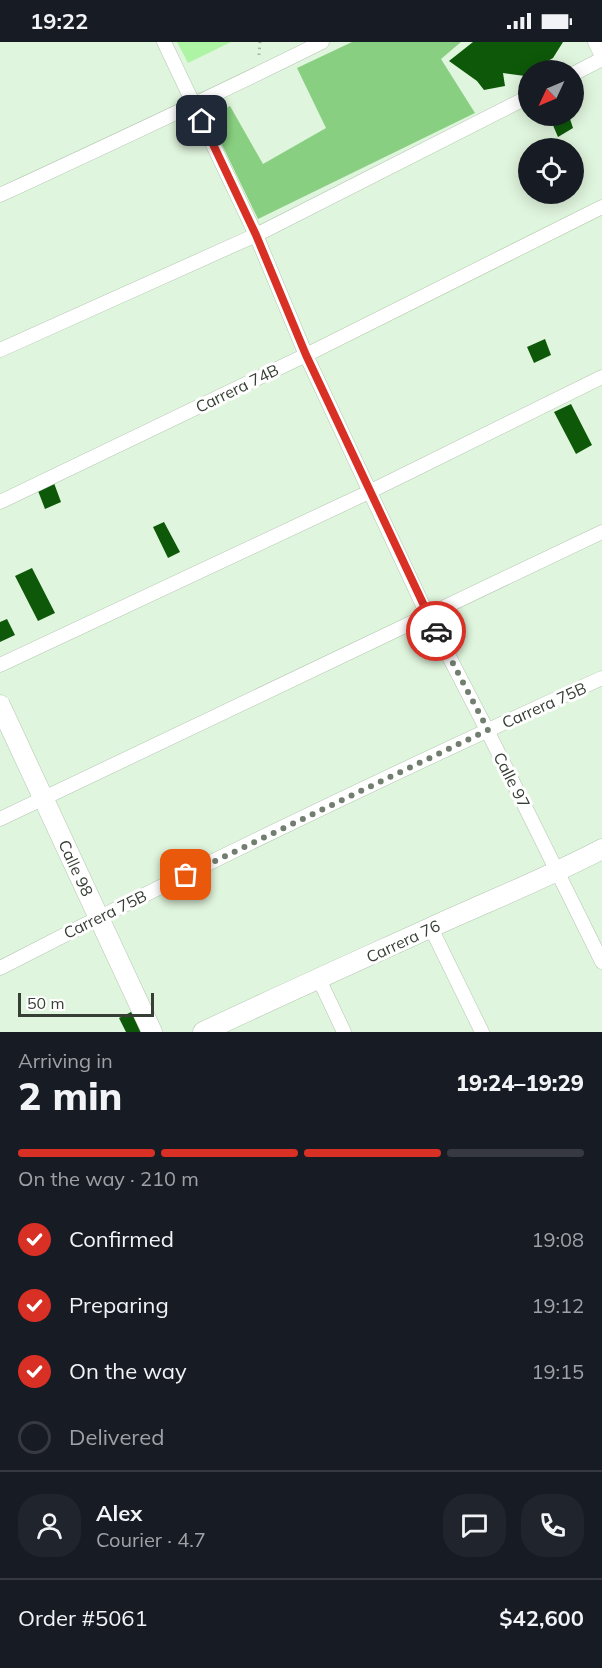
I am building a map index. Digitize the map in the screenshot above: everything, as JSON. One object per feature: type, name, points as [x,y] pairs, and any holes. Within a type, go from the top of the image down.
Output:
[{"type":"street","name":"Calle 97","points":[[164,42],[256,235],[306,355],[427,614],[488,730],[602,963]]},
{"type":"street","points":[[0,195],[194,105],[322,42]]},
{"type":"street","points":[[584,68],[602,58],[595,42]]},
{"type":"street","points":[[0,350],[256,235],[518,102]]},
{"type":"street","name":"Carrera 74B","points":[[0,502],[306,355],[602,207]]},
{"type":"street","points":[[0,666],[369,492],[602,377]]},
{"type":"street","points":[[0,819],[602,532]]},
{"type":"street","name":"Carrera 75B","points":[[0,968],[99,916],[602,678]]},
{"type":"street","name":"Calle 98","points":[[0,705],[152,1032]]},
{"type":"street","name":"Carrera 76","points":[[203,1032],[318,977],[351,966],[558,872],[602,849]]},
{"type":"street","points":[[431,928],[482,1032]]},
{"type":"street","points":[[318,977],[344,1032]]},
{"type":"green space","points":[[177,42],[231,42],[188,63]]},
{"type":"green space","points":[[352,42],[461,42],[441,59],[475,113],[258,219],[208,116],[230,106],[263,164],[326,128],[297,68]]},
{"type":"building","points":[[473,42],[563,42],[553,58],[550,60],[518,60],[518,75],[503,73],[505,86],[484,90],[477,81],[449,61]]},
{"type":"building","points":[[553,126],[572,126],[573,128],[558,137]]},
{"type":"building","points":[[545,339],[551,355],[534,363],[527,347]]},
{"type":"building","points":[[571,404],[592,445],[576,454],[554,412]]},
{"type":"building","points":[[51,475],[61,502],[45,509],[35,483]]},
{"type":"building","points":[[164,522],[180,552],[168,558],[153,527]]},
{"type":"building","points":[[32,568],[55,613],[38,621],[15,576]]},
{"type":"building","points":[[7,619],[15,635],[0,642],[0,622]]},
{"type":"building","points":[[133,1011],[144,1032],[126,1032],[119,1018]]},
{"type":"way so far","points":[[186,875],[488,730],[436,631]]},
{"type":"route","points":[[202,121],[256,235],[306,355],[436,631]]}]
